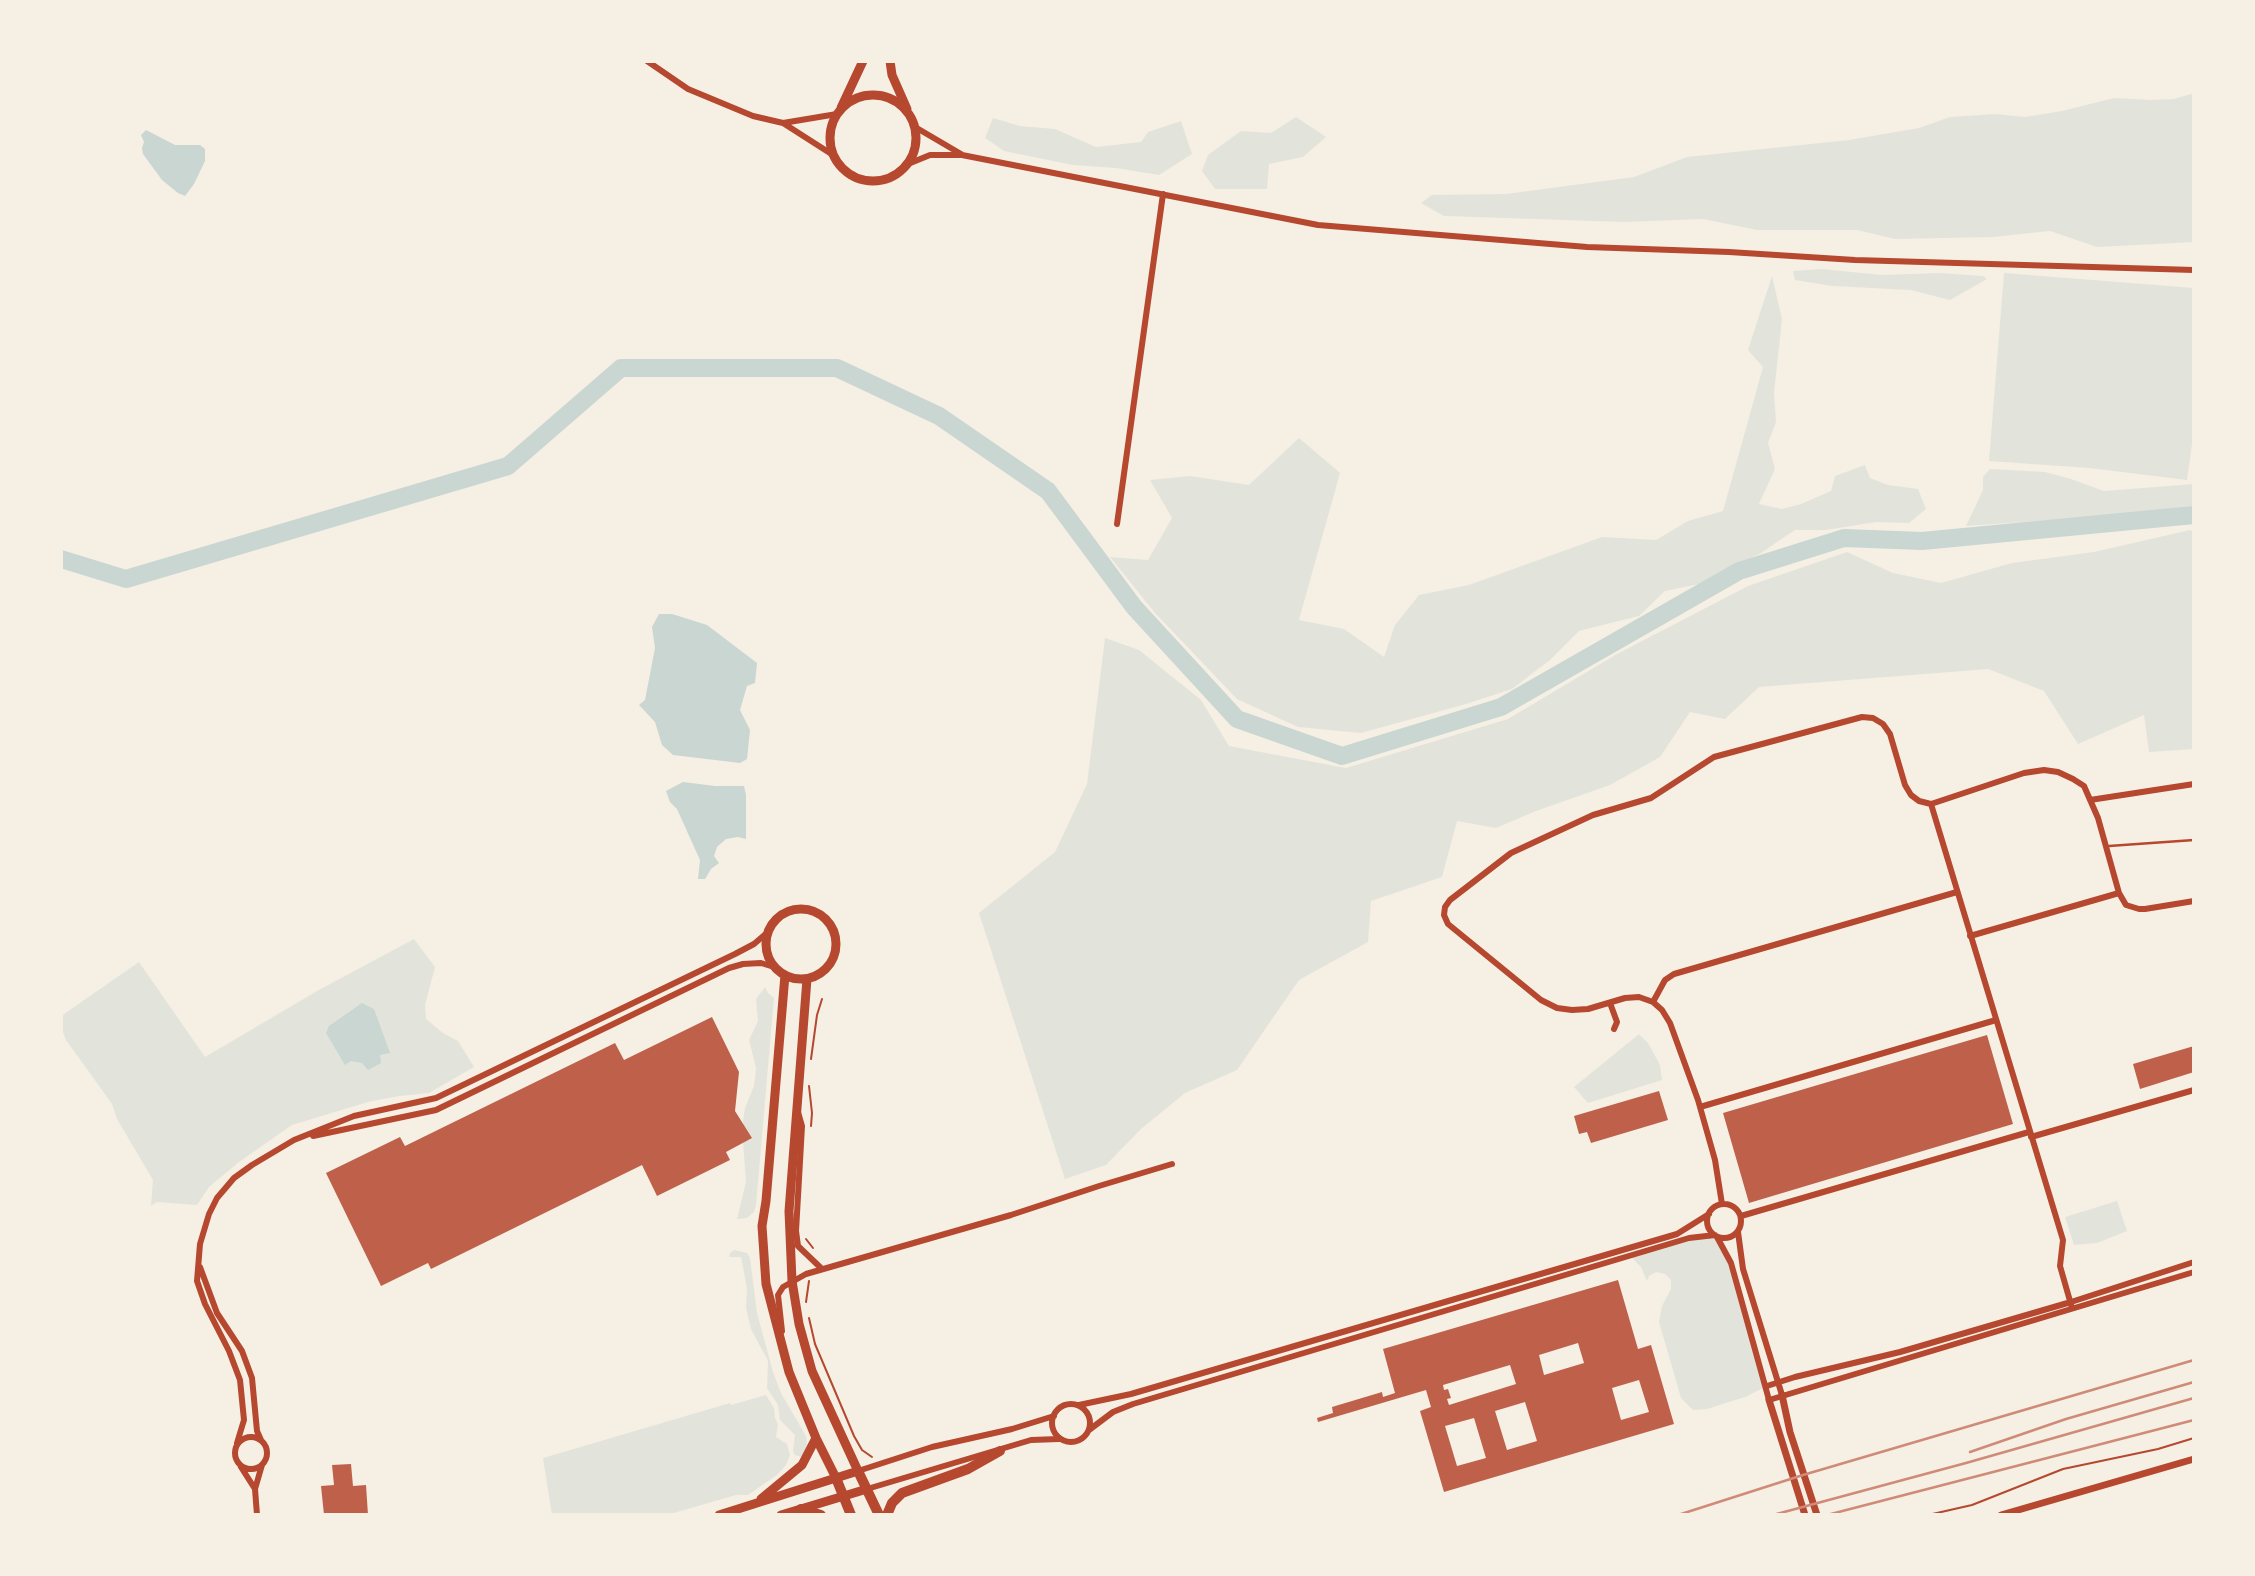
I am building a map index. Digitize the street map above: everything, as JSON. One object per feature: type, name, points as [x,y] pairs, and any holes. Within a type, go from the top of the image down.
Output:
[{"type":"main road","points":[[863,61],[830,134],[833,155],[844,170],[865,181],[888,179],[898,173],[908,164],[916,147],[914,125],[892,75],[890,61]]},
{"type":"main road","points":[[838,113],[848,103],[860,97],[886,97],[907,111],[914,125]]},
{"type":"main road","points":[[793,909],[812,910],[828,920],[837,939],[833,960],[817,976],[796,979],[774,967],[766,950],[768,932],[777,918],[793,909]]},
{"type":"main road","points":[[785,975],[762,1226],[766,1284],[785,1358],[816,1438],[852,1515]]},
{"type":"main road","points":[[807,979],[789,1210],[792,1281],[797,1316],[812,1371],[879,1515]]},
{"type":"main road","points":[[754,1504],[802,1465],[816,1438]]},
{"type":"main road","points":[[887,1515],[892,1503],[902,1493],[968,1469],[1000,1451]]},
{"type":"main road","points":[[719,1515],[858,1471]]},
{"type":"main road","points":[[781,1515],[867,1489]]},
{"type":"main road","points":[[801,1509],[821,1515]]},
{"type":"street","points":[[647,61],[688,89],[719,104],[783,124],[833,155]]},
{"type":"street","points":[[783,124],[838,113]]},
{"type":"street","points":[[914,125],[962,155]]},
{"type":"street","points":[[908,164],[930,155],[962,155],[1318,225],[1587,247],[1881,261],[2194,270]]},
{"type":"street","points":[[1117,524],[1163,194]]},
{"type":"street","points":[[1722,1204],[1715,1160],[1700,1107],[1670,1023],[1662,1010],[1653,1002],[1639,997],[1572,1010],[1557,1007],[1541,1000],[1448,924],[1444,915],[1450,900],[1511,853],[1593,815],[1651,798],[1714,757],[1847,719],[1873,718],[1883,724],[1890,734],[1905,785],[1919,801],[1931,804],[2024,774],[2044,770],[2058,772],[2084,786],[2098,818],[2119,893],[2126,905],[2138,909],[2194,901]]},
{"type":"street","points":[[2090,800],[2194,784]]},
{"type":"street","points":[[1931,804],[2063,1240],[2060,1266],[2071,1305]]},
{"type":"street","points":[[1653,1002],[1665,980],[1674,974],[1957,892]]},
{"type":"street","points":[[1970,936],[2119,893]]},
{"type":"street","points":[[255,1489],[234,1453],[244,1420],[240,1380],[197,1281],[204,1228],[217,1198],[234,1178],[294,1140],[354,1116],[436,1098],[735,954],[754,944],[768,932]]},
{"type":"street","points":[[294,1140],[443,1107],[729,968],[761,963],[774,967]]},
{"type":"street","points":[[1610,1003],[1617,1022],[1614,1029]]},
{"type":"street","points":[[1700,1107],[1996,1020]]},
{"type":"street","points":[[1741,1216],[2194,1090]]},
{"type":"street","points":[[797,1107],[803,1126],[796,1231],[799,1246],[822,1269]]},
{"type":"street","points":[[785,1358],[778,1295],[783,1287],[792,1281],[822,1269],[1011,1215],[1172,1164]]},
{"type":"street","points":[[858,1471],[932,1447],[1012,1429],[1054,1416],[1064,1405],[1079,1405],[1131,1394],[1677,1234],[1722,1204],[1736,1208],[1741,1216],[1738,1232],[1743,1269],[1817,1515]]},
{"type":"street","points":[[1709,1214],[1709,1228],[1731,1263],[1779,1438],[1805,1515]]},
{"type":"street","points":[[867,1489],[1031,1440],[1077,1441],[1114,1412],[1133,1404],[1689,1238],[1728,1238],[1738,1232]]},
{"type":"street","points":[[198,1258],[212,1301],[242,1351],[252,1378],[257,1431],[266,1449],[255,1489],[257,1515]]},
{"type":"street","points":[[1769,1400],[2071,1305],[2194,1262]]},
{"type":"street","points":[[1767,1387],[2194,1272]]},
{"type":"street","points":[[1079,1405],[1088,1413],[1089,1430]]},
{"type":"street","points":[[1054,1416],[1052,1427],[1059,1439]]},
{"type":"street","points":[[237,1443],[246,1437],[261,1440]]},
{"type":"street","points":[[2001,1515],[2194,1459]]},
{"type":"street","points":[[238,1463],[242,1467],[253,1469],[262,1464]]},
{"type":"lane","points":[[2105,846],[2194,840]]},
{"type":"path","points":[[1928,1515],[1972,1505],[2063,1469],[2158,1449],[2194,1438]]},
{"type":"shaded area","points":[[2194,93],[2194,242],[2097,247],[2050,231],[1993,237],[1895,239],[1857,230],[1757,230],[1703,219],[1624,222],[1444,216],[1421,203],[1432,195],[1506,194],[1634,177],[1687,157],[1849,140],[1919,128],[1950,117],[1995,114],[2025,117],[2114,98],[2174,99]]},
{"type":"shaded area","points":[[1296,117],[1326,137],[1303,157],[1269,164],[1267,189],[1215,189],[1202,171],[1208,155],[1241,131],[1271,133]]},
{"type":"shaded area","points":[[993,118],[1020,126],[1055,129],[1096,147],[1141,142],[1148,132],[1181,121],[1192,154],[1159,175],[1073,165],[1004,151],[985,138]]},
{"type":"shaded area","points":[[146,130],[175,145],[200,145],[205,149],[205,161],[185,196],[162,180],[143,154],[144,142],[141,135]]},
{"type":"shaded area","points":[[1822,269],[1882,275],[1939,273],[1983,276],[1987,279],[1950,300],[1911,290],[1832,286],[1795,280],[1793,271]]},
{"type":"shaded area","points":[[2004,273],[2194,288],[2194,430],[2187,480],[2089,468],[1989,461]]},
{"type":"shaded area","points":[[1772,276],[1782,319],[1774,393],[1776,422],[1768,443],[1775,469],[1759,504],[1782,509],[1801,504],[1831,491],[1835,476],[1865,465],[1870,478],[1888,485],[1918,489],[1926,509],[1909,523],[1876,522],[1826,530],[1795,530],[1761,553],[1699,584],[1665,591],[1639,616],[1579,631],[1550,660],[1512,689],[1361,733],[1298,727],[1237,699],[1155,613],[1110,557],[1148,560],[1172,518],[1150,480],[1190,476],[1249,485],[1299,438],[1340,473],[1299,620],[1344,629],[1384,657],[1395,625],[1419,595],[1469,585],[1602,537],[1656,540],[1688,521],[1723,511],[1763,367],[1748,350]]},
{"type":"shaded area","points":[[1990,469],[2045,472],[2104,491],[2194,484],[2194,506],[2097,517],[1966,526],[1983,490],[1983,477]]},
{"type":"shaded area","points":[[2190,530],[2194,532],[2194,749],[2149,752],[2144,715],[2078,744],[2044,691],[1988,669],[1759,687],[1725,719],[1690,712],[1660,757],[1610,785],[1496,828],[1457,821],[1442,877],[1371,901],[1368,942],[1299,980],[1237,1070],[1185,1093],[1141,1129],[1106,1165],[1065,1179],[979,913],[1055,852],[1087,784],[1105,638],[1139,650],[1201,700],[1229,746],[1346,768],[1508,719],[1617,654],[1748,586],[1847,552],[1893,573],[1941,583],[2012,563],[2094,552]]},
{"type":"shaded area","points":[[659,614],[672,614],[707,625],[757,663],[755,683],[747,686],[740,710],[750,730],[747,759],[740,763],[673,755],[662,745],[655,722],[639,705],[645,700],[655,648],[652,627]]},
{"type":"shaded area","points":[[683,782],[744,786],[746,839],[726,839],[717,847],[714,856],[719,863],[705,879],[698,879],[700,860],[666,791]]},
{"type":"shaded area","points":[[414,939],[435,967],[425,1005],[426,1019],[458,1041],[474,1067],[429,1093],[368,1102],[292,1125],[209,1187],[197,1205],[157,1202],[151,1206],[153,1180],[117,1119],[112,1104],[66,1040],[61,1027],[61,1016],[139,962],[205,1057],[317,991]]},
{"type":"shaded area","points":[[765,987],[774,998],[756,1205],[754,1212],[747,1218],[737,1219],[746,1182],[742,1128],[745,1108],[754,1086],[756,1068],[749,1040],[758,1021],[756,999]]},
{"type":"shaded area","points":[[362,1003],[374,1009],[390,1053],[380,1055],[381,1063],[368,1070],[362,1063],[351,1061],[345,1065],[326,1033],[329,1026]]},
{"type":"shaded area","points":[[1639,1034],[1648,1043],[1660,1065],[1662,1080],[1588,1103],[1574,1087]]},
{"type":"shaded area","points":[[2117,1201],[2127,1231],[2097,1243],[2074,1245],[2065,1217]]},
{"type":"shaded area","points":[[1715,1235],[1727,1253],[1767,1386],[1745,1397],[1707,1409],[1693,1410],[1681,1398],[1659,1322],[1662,1306],[1671,1289],[1671,1280],[1665,1274],[1656,1272],[1649,1276],[1647,1281],[1641,1267],[1630,1256],[1689,1238]]},
{"type":"shaded area","points":[[734,1250],[747,1253],[750,1258],[757,1313],[773,1372],[781,1393],[806,1436],[807,1445],[802,1457],[795,1455],[795,1435],[780,1420],[778,1405],[767,1388],[768,1361],[751,1329],[741,1257],[729,1257]]},
{"type":"shaded area","points":[[766,1395],[774,1408],[778,1424],[776,1437],[787,1444],[790,1455],[777,1475],[748,1495],[736,1495],[667,1515],[552,1515],[543,1458]]},
{"type":"building","points":[[712,1017],[739,1072],[735,1111],[752,1138],[726,1152],[730,1160],[657,1196],[642,1165],[431,1269],[428,1263],[381,1286],[326,1173],[400,1137],[405,1146],[615,1043],[624,1060]]},
{"type":"building","points":[[1987,1035],[2013,1124],[1749,1203],[1723,1113]]},
{"type":"building","points":[[2194,1046],[2194,1072],[2140,1089],[2133,1064]]},
{"type":"building","points":[[1659,1091],[1668,1120],[1591,1143],[1587,1132],[1579,1134],[1574,1116]]},
{"type":"building","points":[[1618,1280],[1638,1349],[1651,1345],[1674,1424],[1444,1492],[1420,1411],[1431,1407],[1426,1390],[1318,1422],[1317,1418],[1333,1413],[1332,1407],[1382,1392],[1383,1397],[1395,1393],[1383,1349]],"holes":[[[1578,1343],[1584,1363],[1544,1375],[1539,1355]],[[1510,1365],[1516,1384],[1449,1405],[1447,1399],[1451,1398],[1448,1389],[1444,1390],[1443,1385]],[[1639,1380],[1649,1412],[1621,1420],[1612,1388]],[[1525,1402],[1537,1441],[1507,1450],[1495,1411]],[[1474,1418],[1486,1458],[1457,1466],[1445,1426]]]},
{"type":"building","points":[[351,1464],[353,1486],[366,1485],[368,1515],[324,1515],[321,1486],[334,1485],[332,1465]]},
{"type":"waterway","points":[[61,559],[126,579],[508,466],[621,368],[837,368],[939,416],[1048,491],[1134,607],[1237,719],[1342,756],[1501,707],[1739,571],[1844,538],[1922,541],[2194,515]]},
{"type":"railway","points":[[1678,1515],[1803,1475],[2194,1360]]},
{"type":"railway","points":[[1970,1452],[2066,1419],[2194,1382]]},
{"type":"railway","points":[[1773,1515],[2194,1398]]},
{"type":"railway","points":[[1827,1515],[2194,1420]]}]
